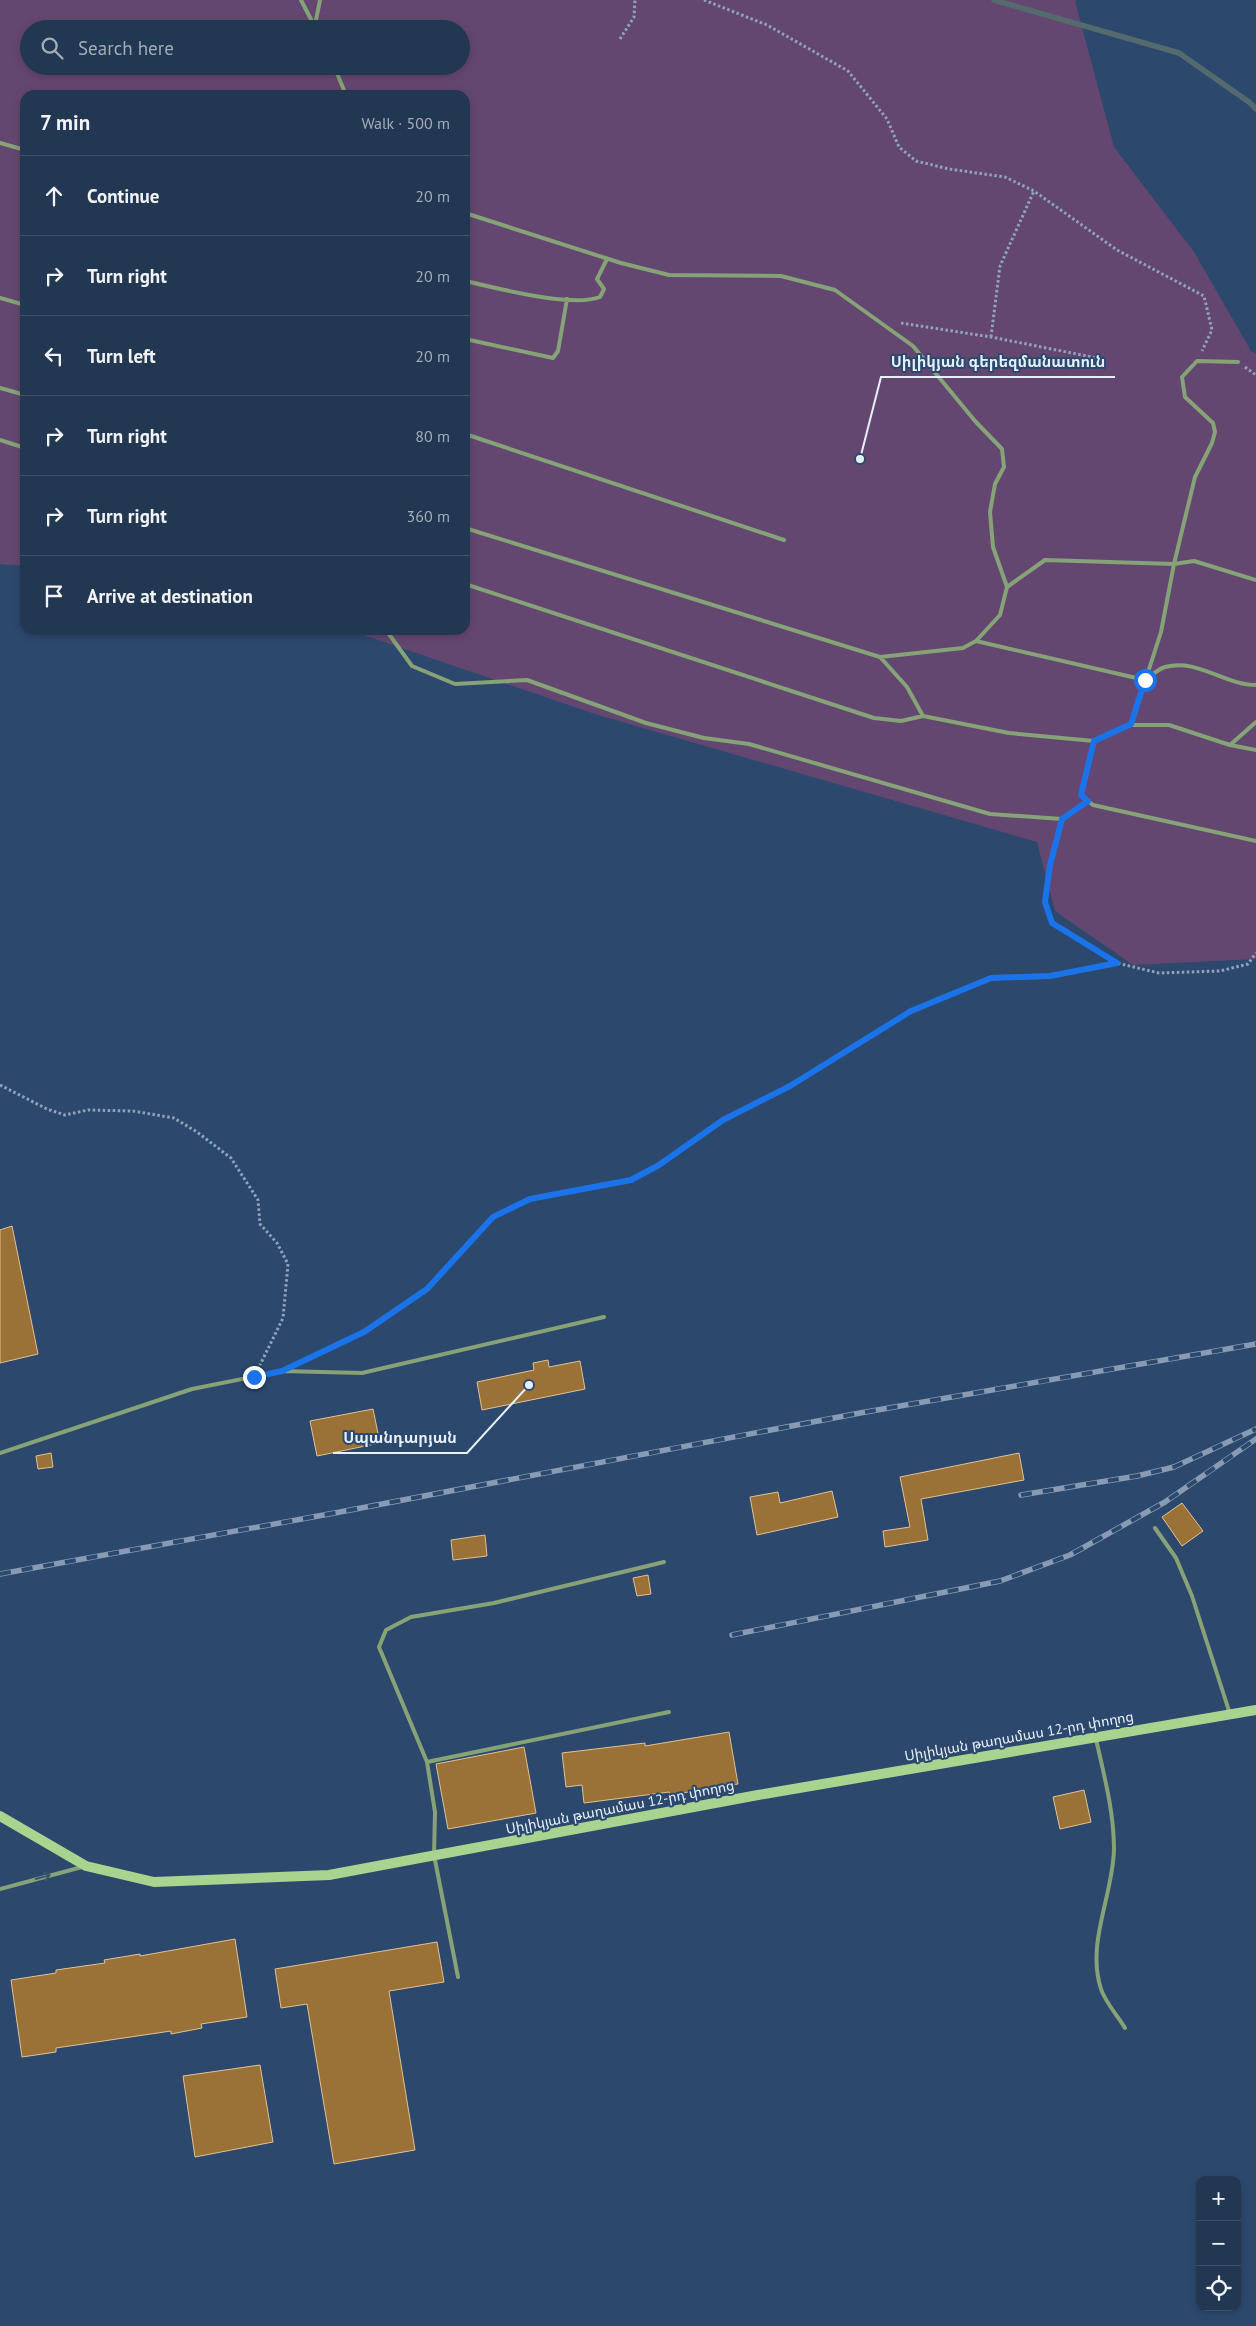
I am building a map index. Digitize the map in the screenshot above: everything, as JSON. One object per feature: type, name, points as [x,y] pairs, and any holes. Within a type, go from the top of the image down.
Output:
[{"type":"main road","name":"Սիլիկյան թաղամաս 12-րդ փողոց","points":[[0,1816],[86,1866],[154,1882],[329,1875],[758,1795],[1256,1710]]},
{"type":"lane","points":[[301,0],[312,20]]},
{"type":"lane","points":[[317,20],[320,0]]},
{"type":"lane","points":[[338,75],[344,90]]},
{"type":"lane","points":[[0,143],[20,149]]},
{"type":"lane","points":[[470,215],[606,258],[670,275],[781,276],[835,290],[913,346],[975,421],[1002,449],[1004,467],[995,484],[990,512],[993,547],[1007,586],[1000,615],[976,641],[963,648],[880,657],[470,530]]},
{"type":"lane","points":[[470,282],[567,299],[591,300],[600,297],[604,289],[597,279],[606,258]]},
{"type":"lane","points":[[0,298],[20,304]]},
{"type":"lane","points":[[470,340],[553,358],[558,351],[567,299]]},
{"type":"lane","points":[[1131,724],[1161,632],[1174,564],[1195,477],[1212,443],[1215,432],[1213,424],[1185,397],[1182,377],[1197,361],[1238,362]]},
{"type":"lane","points":[[0,388],[20,394]]},
{"type":"lane","points":[[470,436],[784,540]]},
{"type":"lane","points":[[0,440],[20,446]]},
{"type":"lane","points":[[1007,586],[1045,560],[1174,564],[1194,562],[1256,580]]},
{"type":"lane","points":[[470,586],[874,718],[901,720],[923,716],[1009,733],[1094,741],[1131,724],[1169,725],[1256,750]]},
{"type":"lane","points":[[390,635],[412,666],[455,684],[527,680],[646,724],[704,738],[749,744],[990,814],[1062,819]]},
{"type":"lane","points":[[976,641],[1145,680],[1164,667],[1187,664],[1244,685],[1256,685]]},
{"type":"lane","points":[[880,657],[906,687],[923,716]]},
{"type":"lane","points":[[1230,744],[1256,722]]},
{"type":"lane","points":[[1094,741],[1081,795],[1093,805],[1256,841]]},
{"type":"lane","points":[[0,1453],[192,1389],[282,1371],[362,1373],[604,1317]]},
{"type":"lane","points":[[1155,1528],[1176,1558],[1192,1596],[1230,1714]]},
{"type":"lane","points":[[458,1977],[434,1855],[435,1812],[428,1762],[379,1647],[386,1630],[411,1617],[494,1603],[664,1562]]},
{"type":"lane","points":[[428,1762],[669,1712]]},
{"type":"lane","points":[[1096,1737],[1110,1800],[1114,1849],[1107,1904],[1095,1953],[1101,1990],[1125,2028]]},
{"type":"lane","points":[[0,1889],[86,1866]]},
{"type":"path","points":[[620,39],[634,17],[636,0]]},
{"type":"path","points":[[704,0],[768,25],[848,71],[887,119],[899,147],[916,161],[948,169],[1005,177],[1034,192],[1117,250],[1204,296],[1212,330],[1197,361]]},
{"type":"path","points":[[991,337],[1000,266],[1034,192]]},
{"type":"path","points":[[876,319],[991,337],[1102,359]]},
{"type":"path","points":[[1062,819],[1050,865],[1045,902],[1052,923],[1117,963],[1159,973],[1220,971],[1248,964],[1256,954]]},
{"type":"path","points":[[282,1371],[364,1332],[427,1289],[493,1217],[530,1199],[631,1180],[659,1165],[723,1120],[790,1086],[911,1011],[991,978],[1050,976],[1117,963]]},
{"type":"path","points":[[0,1084],[47,1109],[65,1115],[97,1110],[133,1111],[174,1118],[197,1132],[230,1158],[258,1200],[260,1224],[277,1243],[288,1264],[283,1318],[254,1377]]},
{"type":"shaded area","points":[[0,0],[1077,0],[1075,1],[1114,147],[1194,252],[1251,351],[1256,354],[1256,959],[1133,965],[1055,911],[1037,842],[595,714],[364,635],[470,635],[470,90],[20,90],[20,566],[0,564]]},
{"type":"building","points":[[12,1226],[38,1354],[0,1363],[0,1230]]},
{"type":"building","points":[[548,1360],[549,1367],[580,1361],[585,1389],[482,1410],[477,1382],[534,1370],[533,1363]]},
{"type":"building","points":[[373,1409],[380,1443],[317,1456],[310,1421]]},
{"type":"building","points":[[51,1453],[53,1467],[38,1469],[36,1456]]},
{"type":"building","points":[[1019,1453],[1024,1480],[921,1499],[928,1540],[885,1547],[883,1531],[910,1527],[900,1477]]},
{"type":"building","points":[[832,1491],[838,1517],[757,1535],[750,1497],[778,1492],[780,1503]]},
{"type":"building","points":[[1182,1503],[1203,1531],[1182,1546],[1162,1517]]},
{"type":"building","points":[[485,1535],[487,1556],[453,1560],[451,1540]]},
{"type":"building","points":[[648,1575],[651,1594],[637,1596],[633,1578]]},
{"type":"building","points":[[729,1732],[738,1784],[670,1795],[669,1792],[584,1803],[582,1785],[566,1787],[562,1753],[645,1743],[645,1746]]},
{"type":"building","points":[[524,1747],[536,1813],[448,1829],[436,1764]]},
{"type":"building","points":[[1084,1790],[1091,1822],[1060,1829],[1053,1797]]},
{"type":"building","points":[[235,1939],[247,2017],[201,2024],[202,2028],[171,2034],[171,2031],[56,2048],[56,2052],[22,2057],[11,1980],[56,1973],[56,1970],[105,1963],[104,1960],[140,1954],[140,1956]]},
{"type":"building","points":[[437,1942],[444,1982],[389,1991],[415,2150],[334,2164],[307,2004],[281,2008],[275,1969]]},
{"type":"building","points":[[260,2065],[273,2142],[195,2157],[183,2076]]},
{"type":"waterway","points":[[994,0],[1179,53],[1249,102],[1256,109]]},
{"type":"railway","points":[[0,1574],[340,1512],[860,1413],[1256,1344]]},
{"type":"railway","points":[[1021,1495],[1137,1476],[1174,1467],[1256,1429]]},
{"type":"railway","points":[[732,1635],[1000,1581],[1070,1555],[1165,1502],[1256,1439]]},
{"type":"place","name":"Սիլիկյան գերեզմանատուն","points":[[860,459]]},
{"type":"place","name":"Սպանդարյան","points":[[529,1385]]},
{"type":"route","points":[[254,1377],[282,1371],[364,1332],[427,1289],[493,1217],[530,1199],[631,1180],[659,1165],[723,1120],[790,1086],[911,1011],[991,978],[1050,976],[1117,963],[1052,923],[1045,902],[1050,865],[1062,819],[1088,801],[1081,795],[1094,741],[1131,724],[1145,680]]}]
